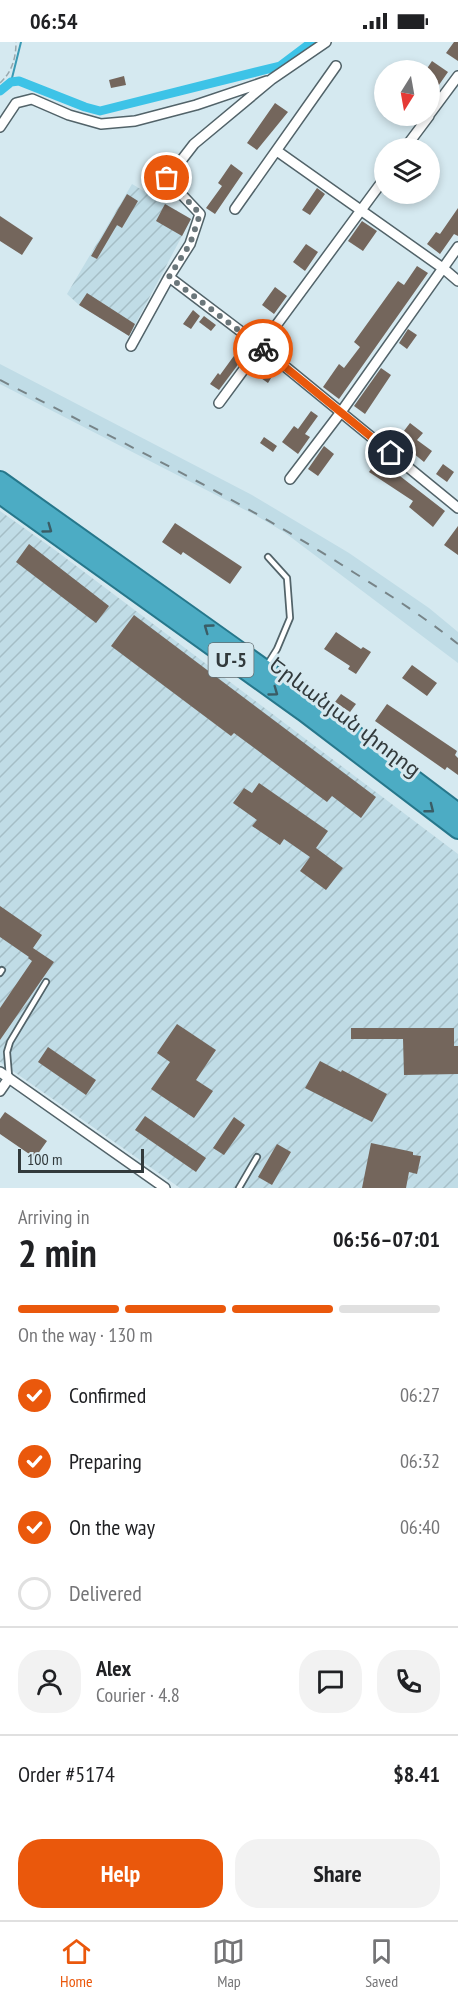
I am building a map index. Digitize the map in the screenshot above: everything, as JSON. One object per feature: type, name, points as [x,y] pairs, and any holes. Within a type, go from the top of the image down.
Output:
[{"type":"highway","name":"Երևանյան փողոց","points":[[0,480],[182,617],[458,812]]},
{"type":"highway","name":"Երևանյան փողոց","points":[[0,495],[264,669],[458,830]]},
{"type":"street","points":[[131,346],[190,244],[200,214],[167,178],[194,144],[272,79],[326,42]]},
{"type":"street","points":[[235,209],[336,66]]},
{"type":"street","points":[[440,100],[458,76]]},
{"type":"street","points":[[0,127],[16,103],[32,99],[69,115],[102,124],[135,122],[196,105],[272,79]]},
{"type":"street","points":[[277,151],[444,268],[458,281]]},
{"type":"street","points":[[219,403],[374,193]]},
{"type":"street","points":[[290,479],[458,247]]},
{"type":"street","points":[[169,277],[260,346],[458,508]]},
{"type":"street","points":[[0,1072],[165,1188]]},
{"type":"street","points":[[0,1091],[9,1078]]},
{"type":"lane","points":[[264,669],[278,649],[290,618],[287,578],[268,557]]},
{"type":"lane","points":[[9,1078],[7,1052],[17,1027],[46,982]]},
{"type":"lane","points":[[0,1047],[7,1052]]},
{"type":"lane","points":[[239,1188],[258,1157]]},
{"type":"path","points":[[0,83],[8,76],[16,54],[16,42]]},
{"type":"shaded area","points":[[132,184],[191,219],[129,336],[79,305],[67,294]]},
{"type":"shaded area","points":[[0,364],[252,495],[349,553],[429,608],[458,632],[458,663],[284,532],[0,384]]},
{"type":"shaded area","points":[[0,511],[458,854],[458,1188],[180,1188],[0,1062]]},
{"type":"building","points":[[454,42],[458,42],[458,61],[446,53]]},
{"type":"building","points":[[440,66],[448,72],[440,83]]},
{"type":"building","points":[[124,76],[126,85],[111,88],[109,80]]},
{"type":"building","points":[[275,103],[288,112],[257,150],[247,143]]},
{"type":"building","points":[[231,164],[243,173],[215,214],[206,208],[222,186],[218,183]]},
{"type":"building","points":[[317,188],[325,194],[310,215],[302,210]]},
{"type":"building","points":[[127,194],[138,201],[122,228],[117,225],[97,259],[91,256]]},
{"type":"building","points":[[165,204],[191,219],[182,236],[156,221]]},
{"type":"building","points":[[458,208],[458,236],[454,234],[440,254],[427,244],[436,232],[440,234]]},
{"type":"building","points":[[0,216],[33,238],[22,255],[0,241]]},
{"type":"building","points":[[362,221],[377,231],[363,251],[348,241]]},
{"type":"building","points":[[306,244],[318,252],[305,271],[293,262]]},
{"type":"building","points":[[417,266],[428,273],[339,399],[323,387],[339,364],[344,368],[360,347],[354,342],[398,281],[404,285]]},
{"type":"building","points":[[275,287],[287,296],[274,314],[262,305]]},
{"type":"building","points":[[87,293],[135,324],[129,336],[79,305]]},
{"type":"building","points":[[193,310],[200,316],[191,329],[183,324]]},
{"type":"building","points":[[204,316],[216,325],[211,331],[199,322]]},
{"type":"building","points":[[408,329],[417,335],[407,349],[399,343]]},
{"type":"building","points":[[236,353],[243,358],[219,390],[210,384],[218,373],[220,375]]},
{"type":"building","points":[[264,361],[276,370],[268,383],[255,374]]},
{"type":"building","points":[[381,368],[391,375],[365,414],[354,406]]},
{"type":"building","points":[[311,411],[318,416],[305,434],[310,437],[298,454],[282,442],[294,426],[298,429]]},
{"type":"building","points":[[410,423],[423,433],[417,440],[432,451],[424,462],[397,440]]},
{"type":"building","points":[[264,437],[277,446],[273,452],[260,443]]},
{"type":"building","points":[[324,446],[334,454],[318,476],[308,469]]},
{"type":"building","points":[[378,459],[445,511],[433,527],[409,507],[413,501],[369,472]]},
{"type":"building","points":[[443,464],[454,472],[447,482],[436,474]]},
{"type":"building","points":[[175,523],[242,567],[230,584],[183,552],[181,555],[162,542]]},
{"type":"building","points":[[458,526],[458,555],[444,545]]},
{"type":"building","points":[[29,544],[109,606],[96,623],[16,562]]},
{"type":"building","points":[[134,615],[376,797],[361,818],[332,796],[327,802],[234,733],[231,736],[111,646]]},
{"type":"building","points":[[336,632],[361,649],[363,647],[371,652],[356,674],[348,669],[350,666],[324,649]]},
{"type":"building","points":[[412,665],[437,683],[427,696],[402,678]]},
{"type":"building","points":[[341,694],[356,704],[350,712],[335,702]]},
{"type":"building","points":[[387,704],[457,751],[455,755],[458,758],[458,775],[447,767],[445,770],[375,721]]},
{"type":"building","points":[[259,783],[328,831],[316,848],[343,868],[326,890],[300,871],[310,857],[284,839],[280,845],[252,826],[257,820],[233,803],[244,788],[252,793]]},
{"type":"building","points":[[0,906],[42,935],[33,948],[54,962],[0,1040],[0,1008],[32,961],[0,937]]},
{"type":"building","points":[[177,1024],[216,1050],[196,1080],[213,1091],[194,1118],[151,1089],[170,1062],[157,1053]]},
{"type":"building","points":[[351,1028],[454,1028],[454,1046],[458,1046],[458,1074],[404,1075],[403,1039],[351,1039]]},
{"type":"building","points":[[48,1047],[96,1080],[86,1095],[38,1062]]},
{"type":"building","points":[[320,1061],[387,1094],[372,1122],[305,1088]]},
{"type":"building","points":[[5,1112],[47,1141],[35,1158],[0,1134],[0,1119]]},
{"type":"building","points":[[145,1116],[206,1158],[196,1172],[135,1130]]},
{"type":"building","points":[[234,1117],[245,1125],[224,1155],[213,1148]]},
{"type":"building","points":[[371,1143],[413,1152],[413,1155],[421,1156],[417,1174],[409,1172],[406,1188],[362,1188]]},
{"type":"building","points":[[277,1144],[291,1152],[272,1185],[258,1177]]},
{"type":"waterway","points":[[11,82],[21,42]]},
{"type":"waterway","points":[[0,91],[11,82],[19,81],[100,111],[280,66],[312,42]]},
{"type":"railway","points":[[0,380],[267,520],[394,598],[458,644]]},
{"type":"way so far","points":[[167,178],[200,214],[190,244],[169,277],[263,349]]},
{"type":"route","points":[[263,349],[391,453]]}]
